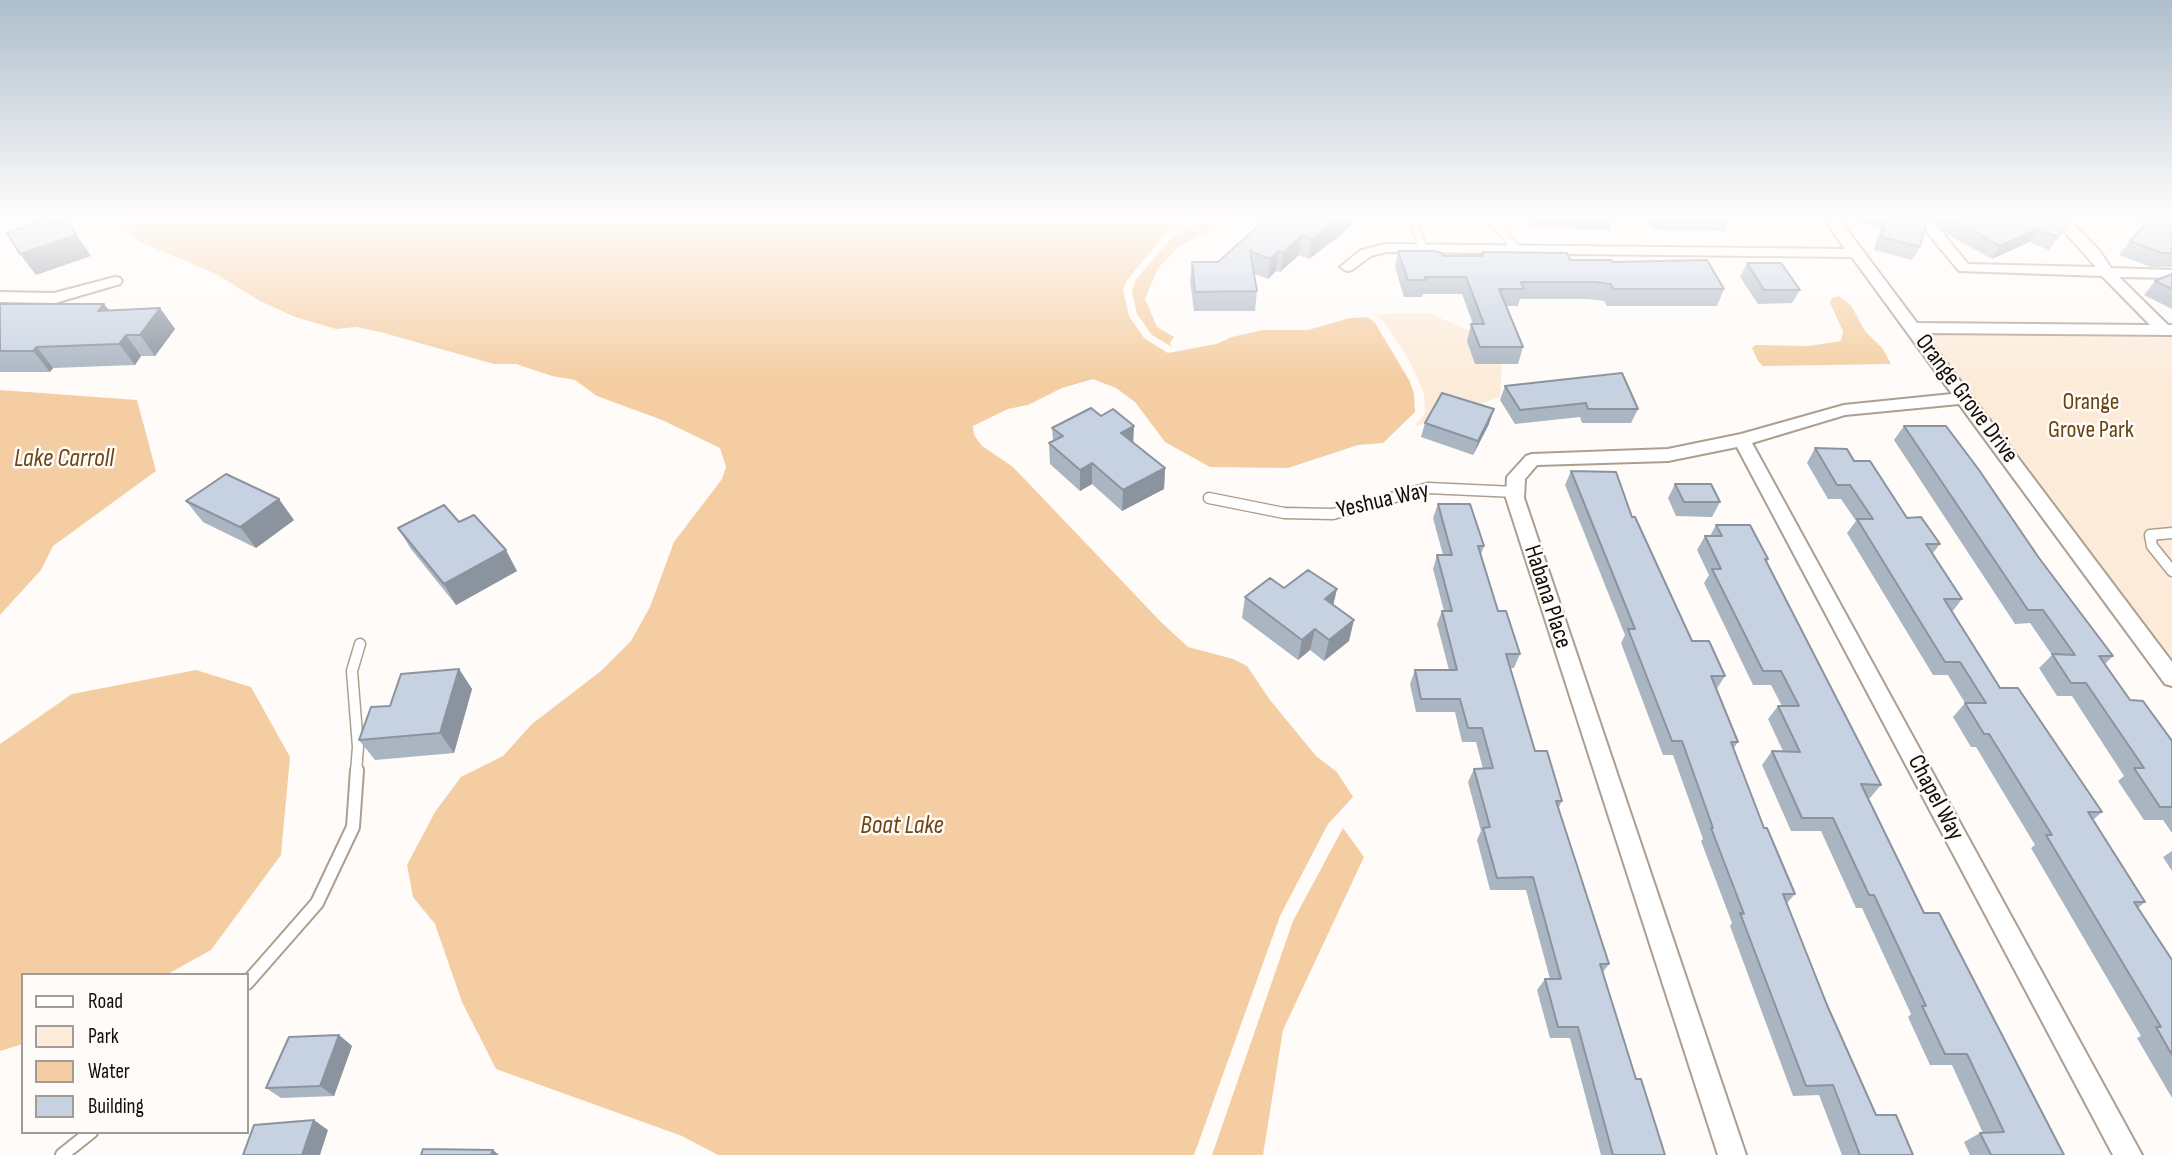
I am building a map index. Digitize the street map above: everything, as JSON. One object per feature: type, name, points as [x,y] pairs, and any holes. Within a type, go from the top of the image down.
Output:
[{"type":"street","points":[[1872,273],[1913,328]]},
{"type":"street","points":[[2082,273],[2172,274]]},
{"type":"street","points":[[2108,274],[2167,330]]},
{"type":"street","points":[[0,297],[55,298],[115,281]]},
{"type":"street","name":"Orange Grove Drive","points":[[1913,328],[2167,330]]},
{"type":"street","name":"Orange Grove Drive","points":[[1913,328],[2172,678]]},
{"type":"street","points":[[1516,492],[1516,477],[1532,460],[1668,455],[1742,440],[1844,410],[1966,398]]},
{"type":"street","name":"Chapel Way","points":[[1742,440],[2128,1155]]},
{"type":"street","name":"Habana Place","points":[[1516,492],[1515,498],[1732,1155]]},
{"type":"lane","name":"Yeshua Way","points":[[1209,498],[1284,513],[1333,514],[1428,488],[1516,492]]},
{"type":"lane","points":[[2172,533],[2150,535],[2152,546],[2172,571]]},
{"type":"lane","points":[[248,982],[317,903],[353,827],[358,747],[352,671],[360,644]]},
{"type":"lane","points":[[62,1155],[88,1134]]},
{"type":"green space","points":[[1429,313],[1470,331],[1502,361],[1500,397],[1414,427],[1425,413],[1424,393],[1408,358],[1384,322],[1373,314]]},
{"type":"green space","name":"Orange Grove Park","points":[[1927,335],[2172,337],[2172,662]]},
{"type":"water","name":"Boat Lake","points":[[213,273],[1133,273],[1123,290],[1129,316],[1144,338],[1168,353],[1216,344],[1232,337],[1263,330],[1308,330],[1350,318],[1368,317],[1375,323],[1409,380],[1414,393],[1415,412],[1383,443],[1358,445],[1288,468],[1210,467],[1165,442],[1135,402],[1116,388],[1093,379],[1062,388],[1028,405],[1008,409],[973,426],[974,435],[982,446],[1013,467],[1188,647],[1233,659],[1247,666],[1270,700],[1316,756],[1337,772],[1353,797],[1328,824],[1280,916],[1194,1155],[718,1155],[682,1136],[496,1069],[462,1002],[435,924],[413,897],[407,865],[435,812],[461,777],[503,756],[532,724],[601,671],[631,641],[650,607],[674,542],[722,479],[726,467],[720,448],[662,420],[597,396],[575,380],[552,376],[516,364],[494,364],[384,333],[356,327],[336,329],[295,317],[260,301]]},
{"type":"water","points":[[1142,273],[1156,273],[1145,299],[1157,327],[1174,337],[1170,343],[1172,347],[1152,335],[1137,314],[1132,291],[1135,281]]},
{"type":"water","points":[[1839,296],[1851,305],[1865,331],[1883,349],[1891,364],[1763,366],[1758,361],[1752,348],[1755,345],[1808,346],[1841,341],[1843,331],[1830,303],[1832,298]]},
{"type":"water","name":"Lake Carroll","points":[[0,390],[137,400],[156,471],[53,546],[41,570],[0,615]]},
{"type":"water","points":[[196,670],[251,687],[290,757],[281,855],[211,950],[170,973],[21,973],[21,1045],[0,1051],[0,744],[72,694]]},
{"type":"water","points":[[1343,828],[1364,857],[1283,1030],[1263,1155],[1212,1155],[1293,921]]},
{"type":"building","points":[[1193,273],[1254,273],[1257,291],[1195,292]]},
{"type":"building","points":[[1406,273],[1715,273],[1724,289],[1613,289],[1611,284],[1595,282],[1521,282],[1524,289],[1499,289],[1523,347],[1480,347],[1471,324],[1484,324],[1466,277],[1425,277],[1426,280],[1408,280]]},
{"type":"building","points":[[1753,273],[1788,273],[1800,290],[1764,290]]},
{"type":"building","points":[[2172,274],[2172,289],[2155,281]]},
{"type":"building","points":[[0,304],[104,304],[98,311],[160,308],[140,335],[126,335],[119,344],[0,351]]},
{"type":"building","points":[[1622,373],[1638,409],[1588,409],[1586,403],[1520,410],[1505,386]]},
{"type":"building","points":[[1442,393],[1494,409],[1478,441],[1425,423]]},
{"type":"building","points":[[1091,408],[1101,416],[1113,409],[1134,426],[1121,433],[1165,468],[1123,490],[1092,463],[1080,470],[1049,443],[1063,436],[1052,428]]},
{"type":"building","points":[[1904,426],[1946,426],[2039,558],[2113,656],[2099,656],[2130,700],[2143,701],[2172,741],[2172,807],[2160,807],[2134,768],[2144,768],[2086,683],[2071,683],[2052,654],[2075,655],[2043,610],[2028,610]]},
{"type":"building","points":[[1815,448],[1847,449],[1854,461],[1870,461],[1907,518],[1921,517],[1940,544],[1926,544],[1962,599],[1944,599],[2000,688],[2018,688],[2102,812],[2088,812],[2145,902],[2134,902],[2172,960],[2172,1055],[2156,1027],[2161,1027],[2046,835],[2052,835],[1989,734],[1984,734],[1965,703],[1986,703],[1960,662],[1945,662],[1857,519],[1873,519],[1850,485],[1837,485]]},
{"type":"building","points":[[1571,471],[1616,472],[1632,517],[1635,517],[1692,641],[1709,641],[1725,676],[1711,676],[1738,742],[1731,742],[1764,828],[1767,828],[1795,894],[1783,894],[1827,1005],[1876,1115],[1896,1115],[1913,1155],[1860,1155],[1833,1085],[1806,1086],[1740,913],[1744,914],[1682,741],[1672,741],[1628,629],[1635,629]]},
{"type":"building","points":[[226,474],[279,499],[240,527],[186,501]]},
{"type":"building","points":[[1675,484],[1711,484],[1720,502],[1684,502]]},
{"type":"building","points":[[1438,504],[1470,504],[1484,546],[1478,546],[1498,611],[1506,611],[1520,654],[1506,654],[1535,751],[1547,751],[1562,801],[1556,801],[1609,964],[1600,964],[1636,1079],[1641,1079],[1665,1155],[1613,1155],[1578,1027],[1558,1027],[1545,979],[1561,979],[1533,877],[1497,878],[1483,828],[1490,827],[1474,769],[1493,768],[1482,728],[1468,728],[1460,699],[1421,699],[1415,670],[1457,670],[1442,611],[1452,611],[1437,555],[1452,555]]},
{"type":"building","points":[[444,505],[459,522],[474,515],[506,550],[444,584],[398,528]]},
{"type":"building","points":[[1716,525],[1750,525],[1881,785],[1861,784],[1924,913],[1939,913],[2064,1155],[1991,1155],[1980,1133],[2004,1132],[1967,1054],[1945,1054],[1922,1006],[1926,1006],[1874,895],[1869,895],[1833,818],[1802,818],[1772,751],[1800,752],[1778,706],[1799,706],[1781,671],[1763,671],[1712,569],[1721,569],[1705,536],[1722,536]]},
{"type":"building","points":[[1308,570],[1337,589],[1325,599],[1354,620],[1329,640],[1315,629],[1302,640],[1245,597],[1270,578],[1284,588]]},
{"type":"building","points":[[459,669],[440,733],[359,740],[371,707],[390,706],[401,674]]},
{"type":"building","points":[[339,1035],[320,1086],[266,1088],[289,1037]]},
{"type":"building","points":[[314,1120],[302,1155],[243,1155],[254,1125]]},
{"type":"building","points":[[423,1149],[493,1150],[491,1155],[421,1155]]}]
